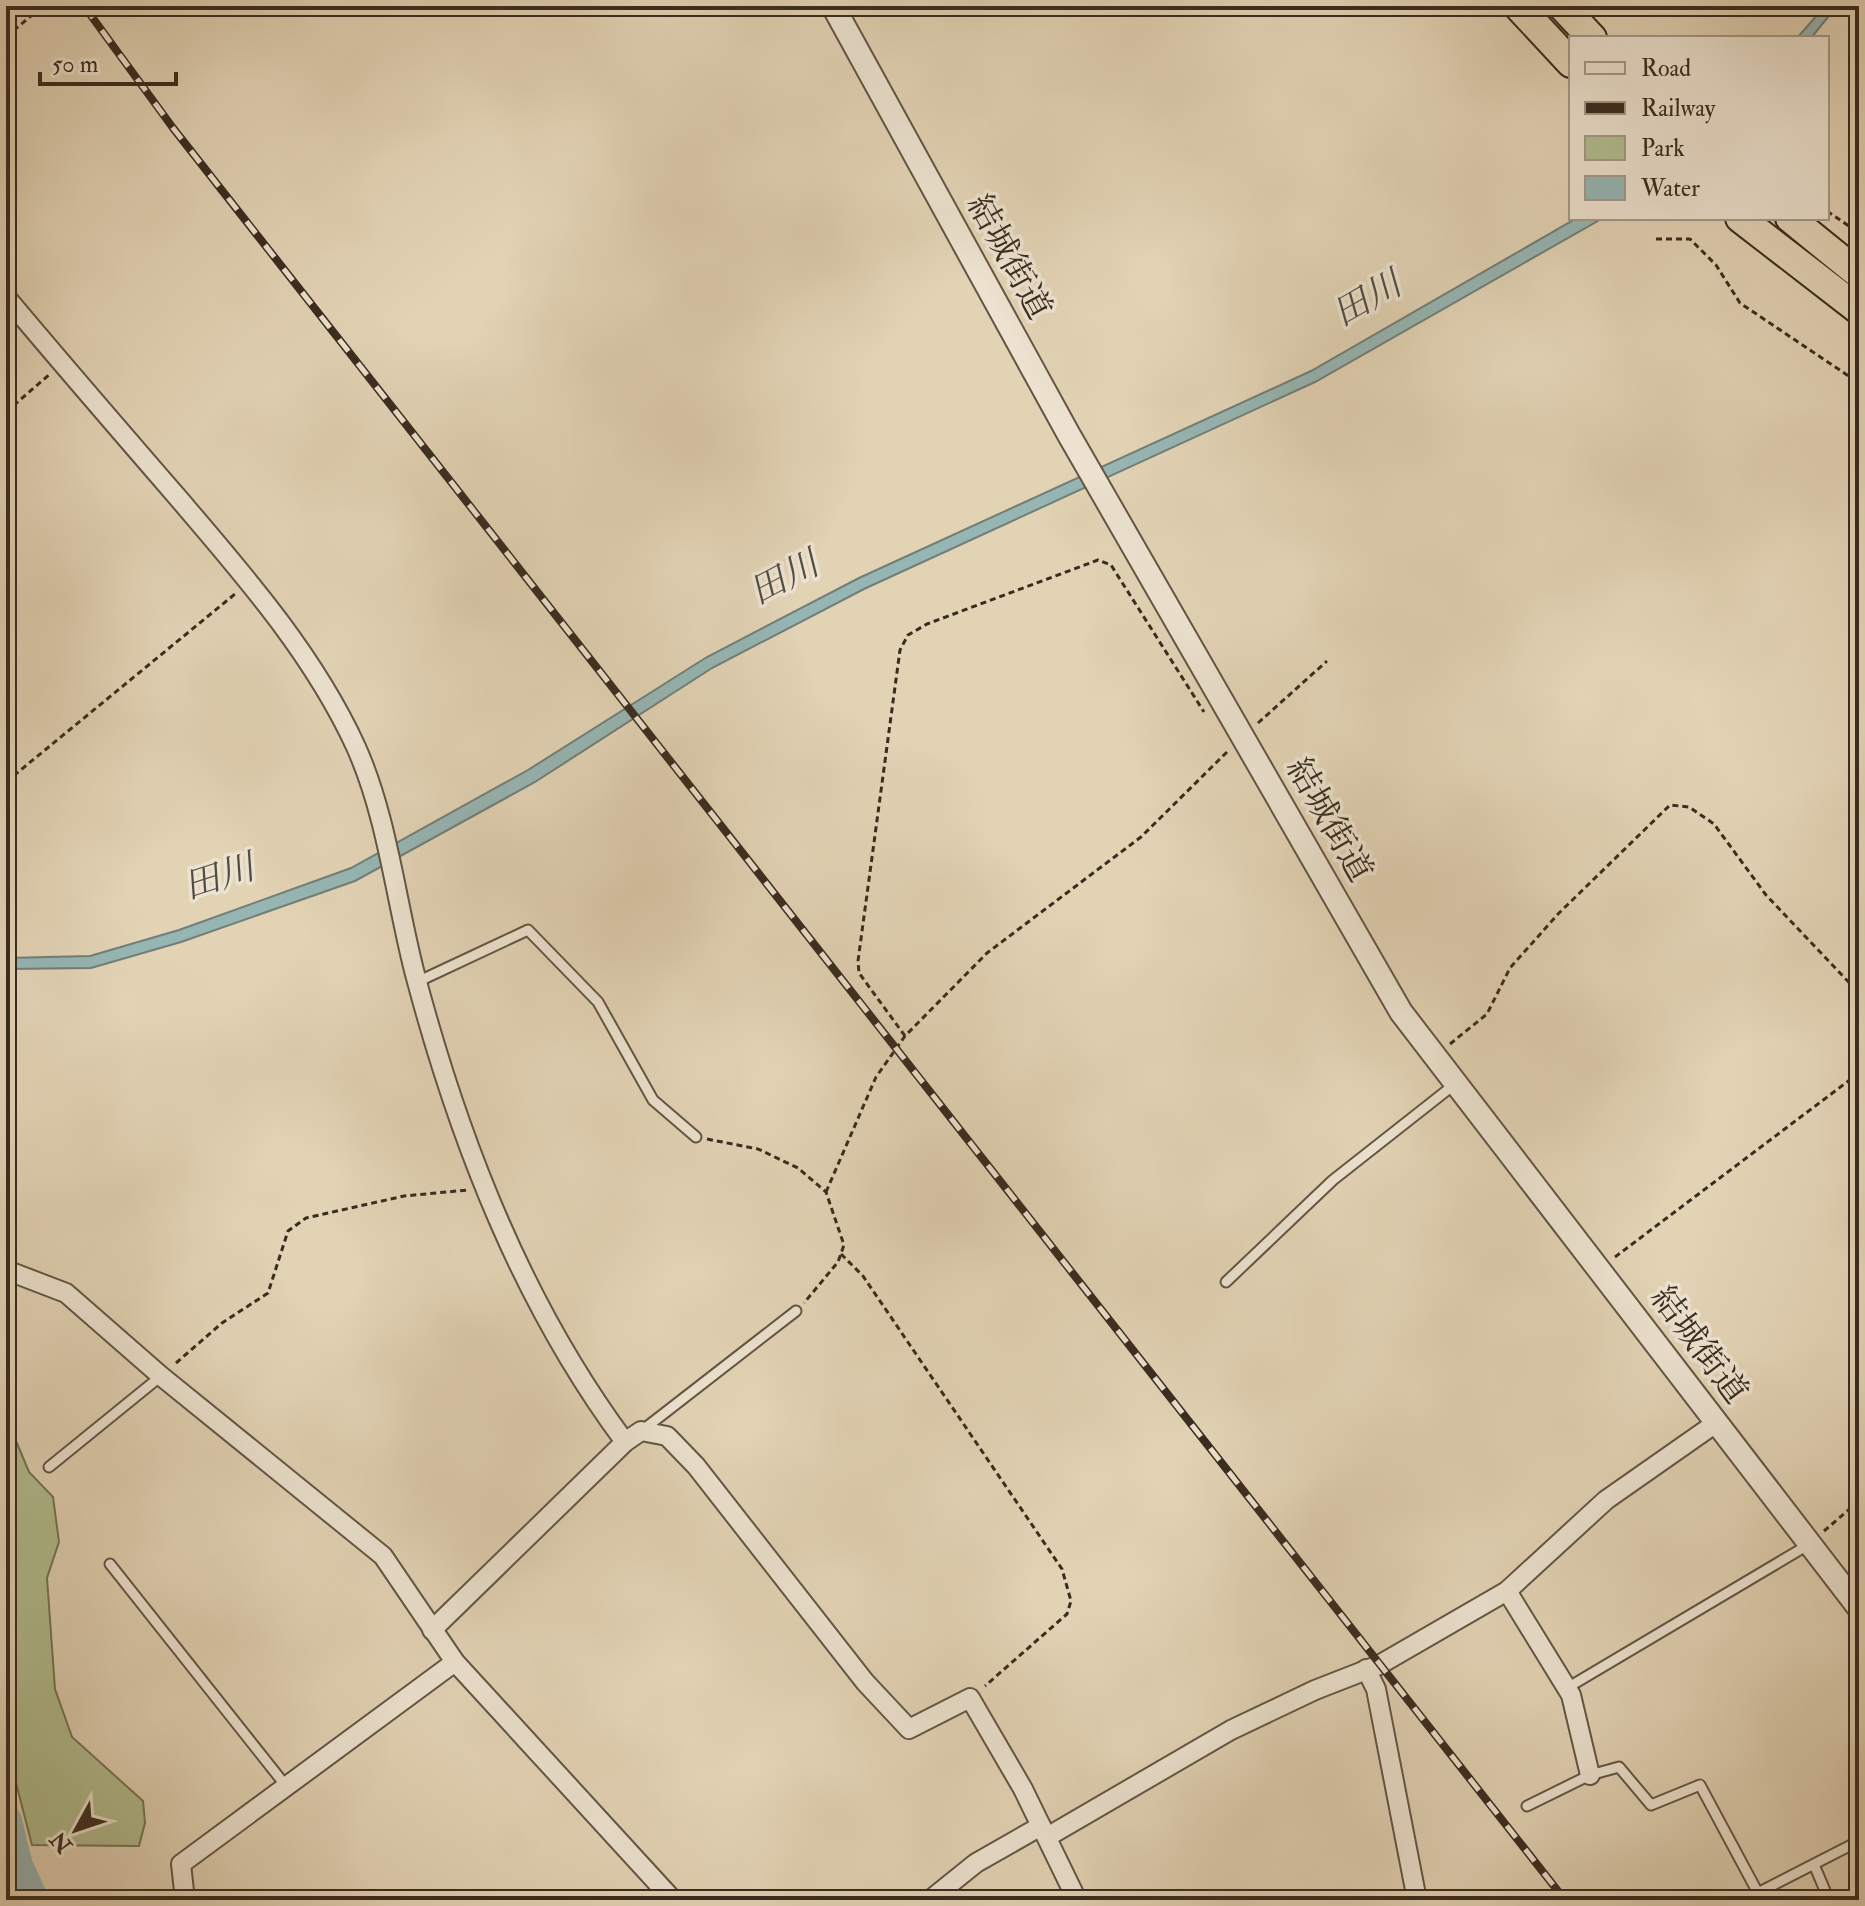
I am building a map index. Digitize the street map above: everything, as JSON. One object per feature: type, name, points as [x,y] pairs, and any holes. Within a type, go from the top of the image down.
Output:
[{"type":"highway","points":[[1518,6],[1569,61]]},
{"type":"highway","points":[[1562,6],[1590,36]]},
{"type":"highway","points":[[1743,220],[1859,310]]},
{"type":"highway","points":[[1792,220],[1859,274]]},
{"type":"street","name":"結城街道","points":[[833,6],[1239,740],[1401,1012],[1859,1608]]},
{"type":"street","points":[[6,297],[250,582],[335,704],[358,751],[378,817],[417,982],[485,1189],[538,1306],[585,1389],[625,1442]]},
{"type":"street","points":[[6,1270],[66,1293],[161,1376],[383,1556],[455,1662],[673,1900]]},
{"type":"street","points":[[930,1900],[976,1863],[1044,1832],[1231,1730],[1366,1669],[1507,1591],[1606,1500],[1716,1423]]},
{"type":"street","points":[[432,1630],[625,1442],[641,1431],[667,1436],[696,1466],[865,1682],[909,1729],[970,1698],[1044,1832],[1077,1900]]},
{"type":"street","points":[[1507,1591],[1567,1688],[1590,1775]]},
{"type":"street","points":[[185,1900],[181,1864],[455,1662]]},
{"type":"street","points":[[1366,1669],[1376,1689],[1417,1900]]},
{"type":"lane","points":[[417,982],[528,930],[598,1002],[653,1100],[696,1137]]},
{"type":"lane","points":[[1226,1282],[1333,1180],[1455,1084]]},
{"type":"lane","points":[[641,1431],[796,1311]]},
{"type":"lane","points":[[49,1467],[161,1376]]},
{"type":"lane","points":[[1567,1688],[1809,1544]]},
{"type":"lane","points":[[110,1564],[286,1786]]},
{"type":"lane","points":[[1527,1806],[1590,1775],[1619,1767],[1651,1805],[1700,1785],[1758,1893]]},
{"type":"lane","points":[[1744,1900],[1815,1867],[1859,1841]]},
{"type":"lane","points":[[1815,1867],[1829,1900]]},
{"type":"path","points":[[6,37],[38,10]]},
{"type":"path","points":[[1829,212],[1859,233]]},
{"type":"path","points":[[1656,239],[1690,239],[1716,265],[1740,303],[1859,383]]},
{"type":"path","points":[[6,412],[62,364]]},
{"type":"path","points":[[905,1036],[859,973],[858,961],[900,650],[908,635],[927,624],[1098,560],[1111,565],[1194,702],[1211,720]]},
{"type":"path","points":[[6,782],[250,582]]},
{"type":"path","points":[[826,1192],[876,1077],[905,1036],[987,953],[1141,837],[1239,740],[1327,661]]},
{"type":"path","points":[[1434,1057],[1487,1014],[1510,968],[1558,914],[1670,805],[1689,807],[1714,824],[1766,895],[1859,993]]},
{"type":"path","points":[[1599,1270],[1859,1073]]},
{"type":"path","points":[[696,1137],[758,1149],[798,1168],[826,1192],[844,1245],[838,1262],[796,1311]]},
{"type":"path","points":[[161,1376],[222,1323],[268,1293],[288,1231],[306,1218],[404,1196],[485,1189]]},
{"type":"path","points":[[841,1254],[863,1276],[1062,1569],[1071,1601],[1067,1614],[970,1698]]},
{"type":"path","points":[[1809,1544],[1859,1501]]},
{"type":"green space","points":[[6,1417],[29,1472],[53,1497],[59,1542],[47,1578],[55,1689],[72,1737],[143,1801],[145,1823],[139,1846],[32,1845],[6,1744]]},
{"type":"water","points":[[1825,6],[1837,6],[1813,36],[1799,36]]},
{"type":"water","points":[[1574,220],[1599,220],[1315,382],[864,589],[712,668],[535,782],[355,881],[181,942],[91,968],[6,969],[6,958],[90,956],[179,930],[351,868],[528,770],[707,657],[859,578],[1311,371]]},
{"type":"waterway","name":"田川","points":[[6,1821],[17,1866],[33,1900]]},
{"type":"railway","points":[[84,6],[173,128],[1565,1900]]}]
